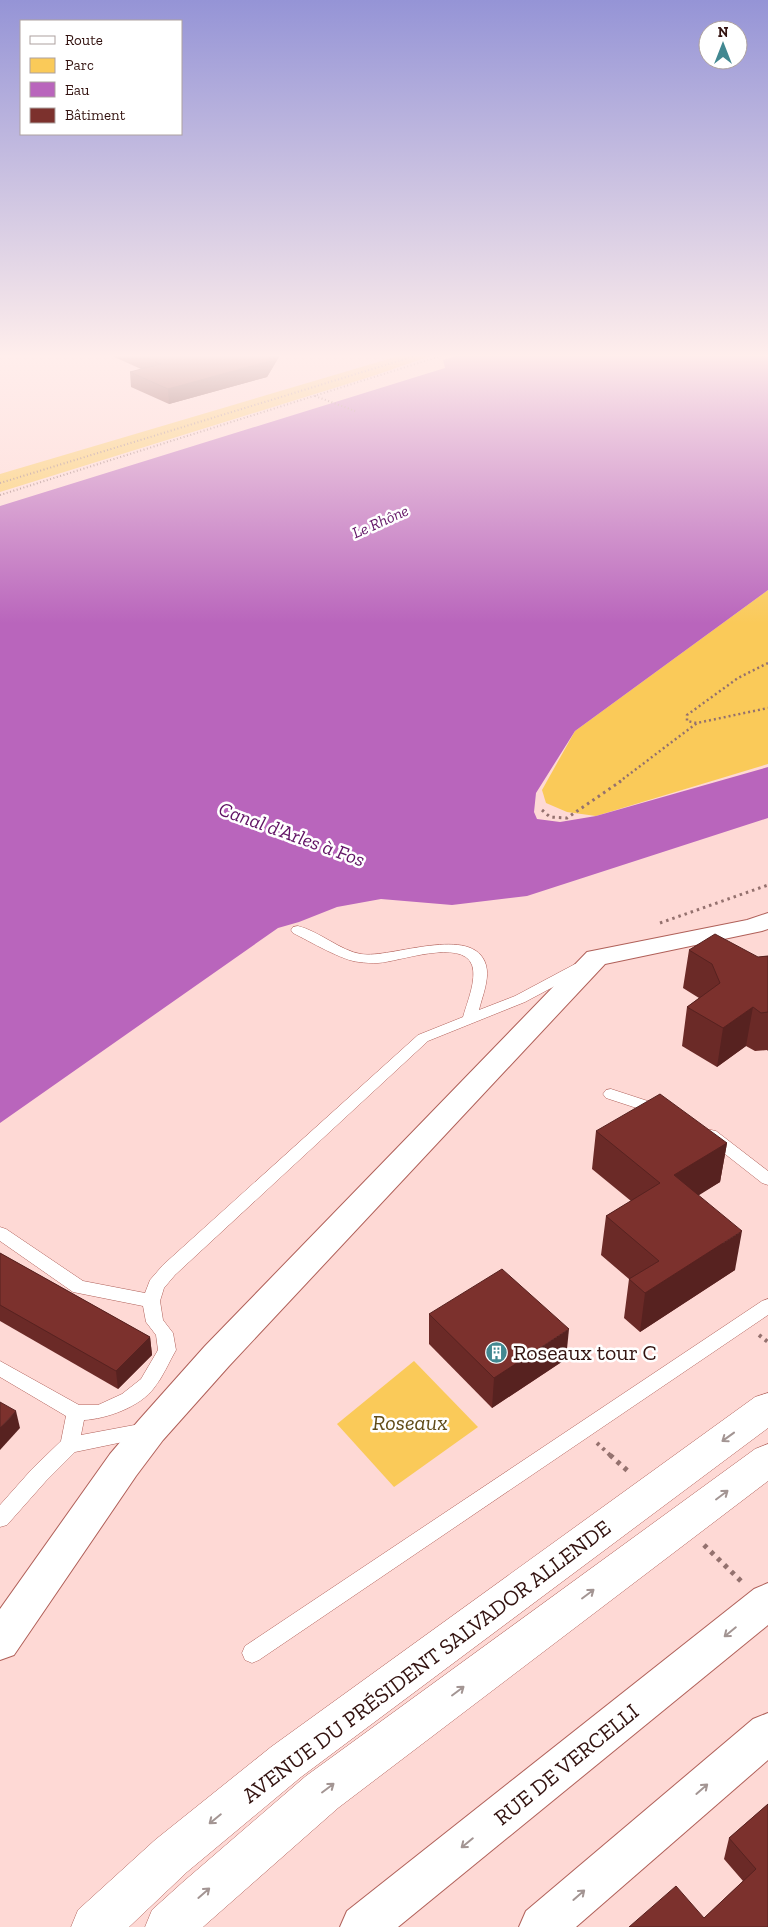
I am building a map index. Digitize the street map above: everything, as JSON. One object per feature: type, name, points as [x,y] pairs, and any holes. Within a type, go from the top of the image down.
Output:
[{"type":"street","points":[[0,1642],[123,1465],[151,1430],[217,1356],[596,958],[753,926],[768,921]]},
{"type":"street","name":"AVENUE DU PRÉSIDENT SALVADOR ALLENDE","points":[[95,1927],[171,1856],[286,1762],[650,1492],[768,1408]]},
{"type":"street","points":[[169,1927],[199,1898],[322,1792],[768,1460]]},
{"type":"street","name":"RUE DE VERCELLI","points":[[364,1927],[766,1603]]},
{"type":"street","points":[[542,1927],[768,1733]]},
{"type":"lane","points":[[298,930],[358,958],[378,959],[436,948],[457,949],[472,955],[479,965],[479,983],[468,1020]]},
{"type":"lane","points":[[0,1368],[76,1414],[100,1412],[128,1399],[147,1384],[167,1350],[164,1333],[155,1322],[151,1301],[156,1286],[169,1270],[424,1038],[520,999],[596,958]]},
{"type":"lane","points":[[611,1094],[670,1114]]},
{"type":"lane","points":[[700,1128],[768,1179]]},
{"type":"lane","points":[[0,1233],[79,1287],[151,1301]]},
{"type":"lane","points":[[252,1653],[768,1306]]},
{"type":"lane","points":[[70,1446],[76,1414]]},
{"type":"lane","points":[[0,1519],[39,1475],[70,1446],[151,1430]]},
{"type":"path","points":[[0,483],[124,445]]},
{"type":"path","points":[[0,495],[159,445]]},
{"type":"path","points":[[768,663],[762,668],[738,678],[687,715],[687,721],[697,723],[768,708]]},
{"type":"path","points":[[542,810],[550,817],[567,818],[638,769],[697,723]]},
{"type":"path","points":[[656,925],[768,885]]},
{"type":"path","points":[[584,1431],[632,1475]]},
{"type":"path","points":[[702,1543],[766,1603]]},
{"type":"green space","points":[[98,445],[151,445],[0,492],[0,474]]},
{"type":"green space","points":[[768,590],[768,764],[596,816],[567,812],[546,803],[542,790],[575,731]]},
{"type":"green space","name":"Roseaux","points":[[414,1361],[478,1427],[394,1487],[337,1424]]},
{"type":"water","points":[[197,445],[768,445],[768,590],[575,731],[536,793],[534,812],[537,819],[560,822],[596,816],[768,767],[768,818],[527,896],[452,905],[381,899],[337,907],[278,928],[0,1123],[0,506]]},
{"type":"building","points":[[715,934],[758,957],[768,956],[768,1012],[761,1013],[753,1007],[723,1028],[687,1007],[720,983],[712,964],[689,950]]},
{"type":"building","points":[[660,1094],[727,1143],[674,1175],[742,1231],[645,1293],[629,1279],[659,1261],[606,1216],[660,1183],[596,1131]]},
{"type":"building","points":[[0,1253],[150,1337],[116,1371],[0,1305]]},
{"type":"building","points":[[502,1269],[569,1329],[494,1378],[429,1314]]},
{"type":"building","points":[[0,1402],[16,1411],[0,1428]]},
{"type":"building","points":[[768,1804],[768,1927],[629,1927],[676,1886],[704,1918],[756,1869],[729,1838]]},
{"type":"place","name":"Roseaux tour C","points":[[497,1352]]},
{"type":"water label","name":"Le Rhône","points":[[380,521]]},
{"type":"water label","name":"Canal d'Arles à Fos","points":[[292,834]]}]
